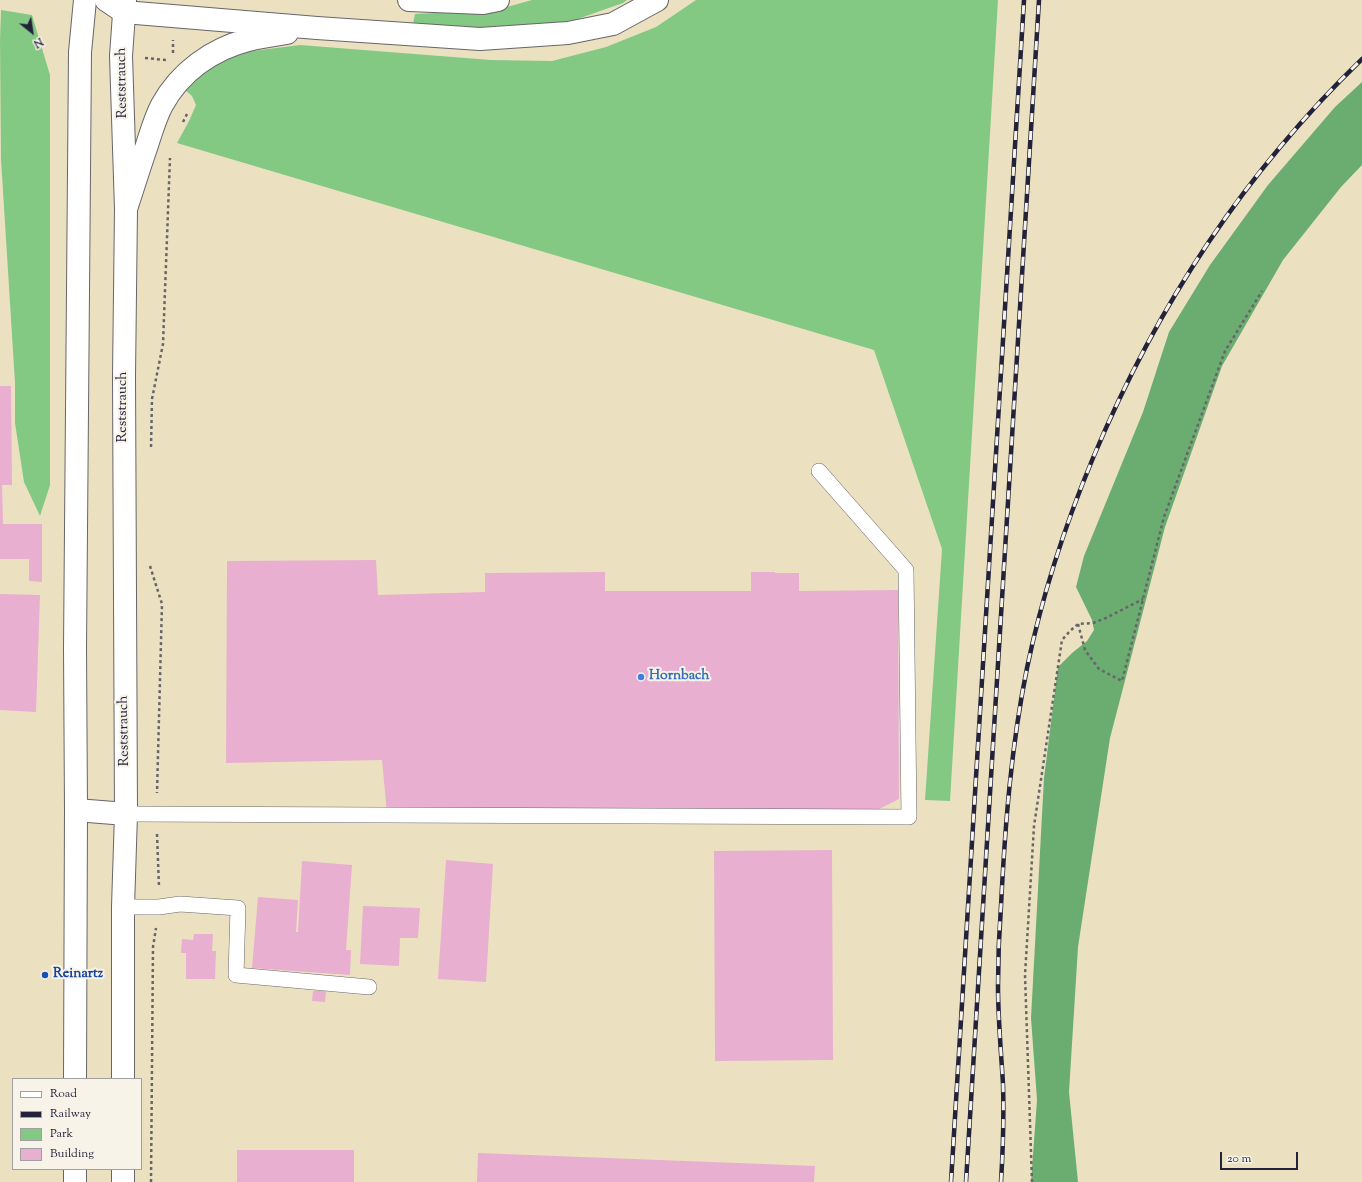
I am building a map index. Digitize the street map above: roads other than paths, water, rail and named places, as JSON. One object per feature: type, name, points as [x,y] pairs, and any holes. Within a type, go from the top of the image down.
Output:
[{"type":"main road","points":[[75,1078],[75,648],[80,68],[85,0]]},
{"type":"main road","points":[[106,0],[125,6],[173,16],[317,28],[480,39],[568,34],[613,24],[657,0]]},
{"type":"main road","points":[[409,0],[483,3],[498,0]]},
{"type":"main road","name":"Reststrauch","points":[[123,1078],[123,907],[126,814],[124,376],[126,209],[121,56],[125,6]]},
{"type":"main road","points":[[126,209],[152,127],[162,105],[172,89],[189,70],[207,57],[248,40],[317,28]]},
{"type":"main road","points":[[76,810],[126,814]]},
{"type":"main road","points":[[75,1170],[75,1182]]},
{"type":"main road","points":[[123,1170],[123,1182]]},
{"type":"lane","points":[[126,814],[908,817],[906,570],[819,471]]},
{"type":"lane","points":[[123,907],[159,907],[180,904],[238,908],[236,975],[369,987]]},
{"type":"railway","points":[[951,1182],[1024,0]]},
{"type":"railway","points":[[966,1182],[1039,0]]},
{"type":"railway","points":[[1001,1182],[1003,1084],[998,1010],[998,966],[1004,846],[1013,757],[1021,698],[1033,641],[1055,561],[1083,483],[1118,402],[1145,348],[1175,295],[1207,245],[1279,148],[1319,103],[1362,59]]},
{"type":"place","name":"Hornbach","points":[[641,677]]},
{"type":"place","name":"Reinartz","points":[[45,975]]}]
